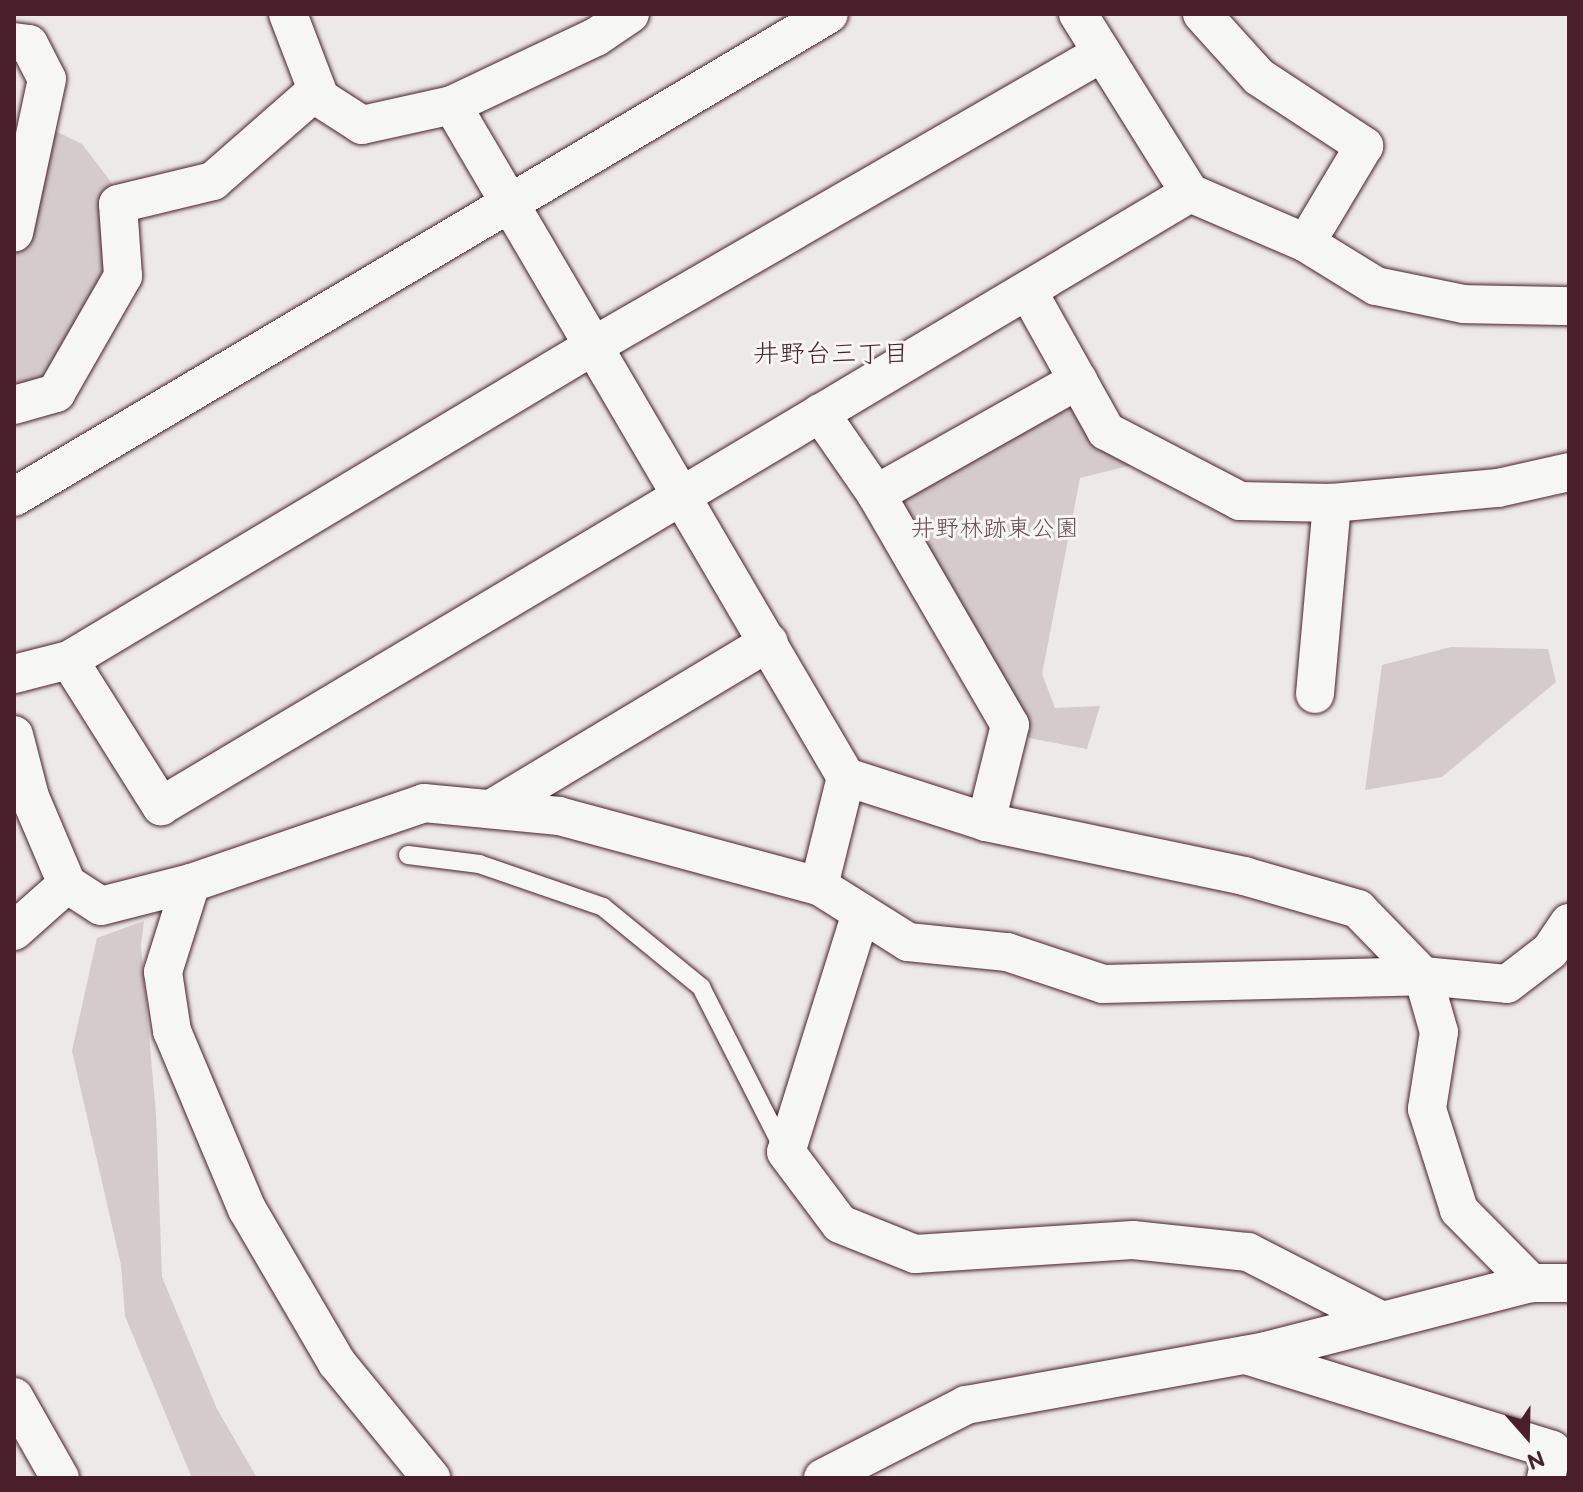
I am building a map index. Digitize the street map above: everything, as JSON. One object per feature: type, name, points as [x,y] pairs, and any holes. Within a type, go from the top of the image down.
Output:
[{"type":"street","points":[[288,14],[320,98],[362,125],[452,105],[596,37],[630,14]]},
{"type":"street","points":[[14,497],[829,14]]},
{"type":"street","points":[[1078,14],[1190,193],[1306,243],[1376,286],[1464,304],[1569,306]]},
{"type":"street","points":[[1202,14],[1259,77],[1364,146],[1306,243]]},
{"type":"street","points":[[14,42],[29,44],[47,79],[14,233]]},
{"type":"street","points":[[14,674],[69,660],[595,345],[1102,53]]},
{"type":"street","points":[[14,405],[56,393],[123,276],[118,204],[213,181],[317,90]]},
{"type":"street","points":[[452,105],[685,494],[846,777],[986,822],[1244,876],[1358,909],[1423,976],[1439,1032],[1427,1109],[1459,1210],[1531,1283]]},
{"type":"street","points":[[69,660],[161,806],[820,413],[1029,293],[1190,193]]},
{"type":"street","points":[[1029,293],[1106,431],[1240,501],[1332,503],[1498,488],[1569,472]]},
{"type":"street","points":[[876,494],[1078,380]]},
{"type":"street","points":[[820,413],[876,494],[1010,725],[986,822]]},
{"type":"street","points":[[1315,694],[1332,503]]},
{"type":"street","points":[[491,809],[769,642]]},
{"type":"street","points":[[14,735],[30,797],[67,884],[101,906],[191,883],[424,803],[559,816],[819,886],[908,942],[1007,952],[1103,984],[1423,976],[1507,984],[1550,951],[1569,923]]},
{"type":"street","points":[[819,886],[846,777]]},
{"type":"street","points":[[191,883],[163,972],[172,1031],[254,1222],[337,1363],[431,1478]]},
{"type":"street","points":[[20,919],[67,884]]},
{"type":"street","points":[[861,913],[786,1152],[840,1224],[915,1254],[1133,1240],[1248,1252],[1382,1321]]},
{"type":"street","points":[[823,1478],[966,1405],[1240,1353],[1531,1283],[1569,1283]]},
{"type":"street","points":[[1240,1353],[1552,1450],[1546,1478]]},
{"type":"street","points":[[14,1397],[60,1478]]},
{"type":"lane","points":[[408,855],[479,864],[603,907],[701,987],[786,1152]]},
{"type":"green space","points":[[45,126],[82,144],[114,186],[129,266],[56,393],[14,395],[14,252]]},
{"type":"green space","name":"井野林跡東公園","points":[[1078,403],[1184,452],[1080,478],[1042,674],[1055,708],[1100,706],[1087,749],[1029,738],[895,500]]},
{"type":"green space","points":[[1451,647],[1548,649],[1556,682],[1442,777],[1365,790],[1382,665]]},
{"type":"green space","points":[[144,921],[141,946],[156,1114],[162,1277],[217,1409],[257,1478],[192,1478],[125,1316],[121,1265],[72,1051],[97,938]]},
{"type":"district","name":"井野台三丁目","points":[[831,355]]}]
